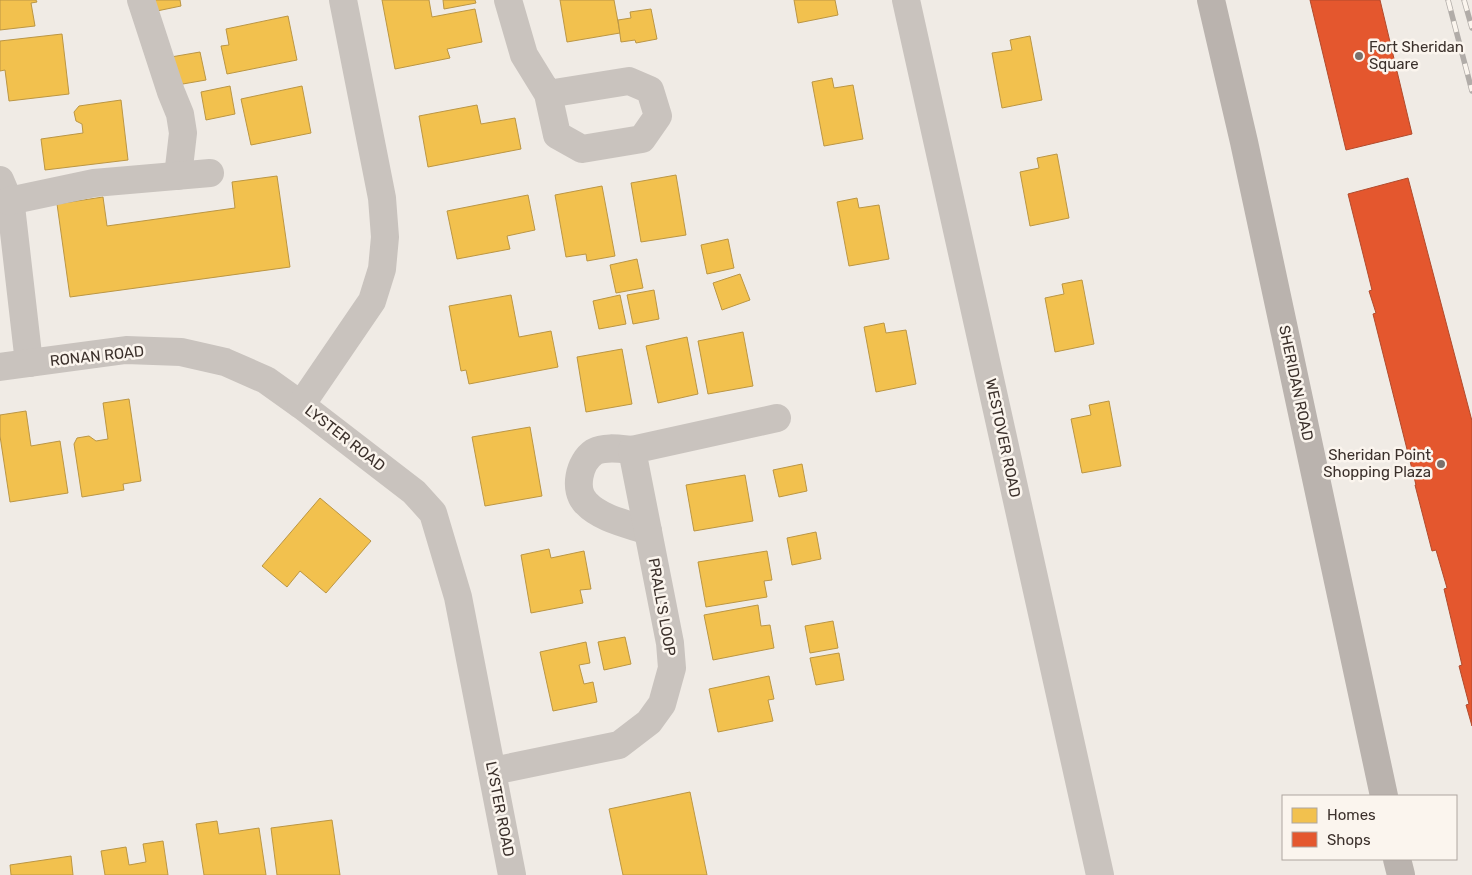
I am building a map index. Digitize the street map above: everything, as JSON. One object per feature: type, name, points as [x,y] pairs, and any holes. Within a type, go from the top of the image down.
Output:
[{"type":"main road","name":"SHERIDAN ROAD","points":[[1211,0],[1249,162],[1384,795]]},
{"type":"main road","points":[[1397,860],[1401,875]]},
{"type":"street","points":[[141,0],[180,114],[183,133],[178,176]]},
{"type":"street","name":"LYSTER ROAD","points":[[342,0],[382,198],[385,237],[382,269],[372,301],[301,405],[414,492],[434,513],[458,597],[512,875]]},
{"type":"street","points":[[508,0],[524,55],[548,94]]},
{"type":"street","name":"WESTOVER ROAD","points":[[906,0],[1100,875]]},
{"type":"street","points":[[29,363],[11,206],[4,190],[210,173]]},
{"type":"street","name":"RONAN ROAD","points":[[0,367],[126,350],[181,352],[225,362],[266,380],[301,405]]},
{"type":"street","points":[[648,531],[594,511],[580,495],[580,476],[588,458],[596,451],[632,450],[777,418]]},
{"type":"street","name":"PRALL'S LOOP","points":[[493,771],[619,745],[649,722],[662,704],[672,668],[670,643],[632,450]]},
{"type":"building: Homes","points":[[0,0],[36,0],[37,2],[31,3],[35,26],[0,30]]},
{"type":"building: Homes","points":[[150,0],[180,0],[181,6],[152,12]]},
{"type":"building: Homes","points":[[382,0],[429,0],[432,17],[475,9],[482,42],[447,49],[450,58],[395,69]]},
{"type":"building: Homes","points":[[443,0],[475,0],[476,3],[444,9]]},
{"type":"building: Homes","points":[[560,0],[614,0],[620,33],[567,42]]},
{"type":"building: Homes","points":[[794,0],[835,0],[838,15],[798,23]]},
{"type":"building: Homes","points":[[651,9],[657,39],[636,43],[635,40],[621,42],[618,20],[631,18],[630,12]]},
{"type":"building: Homes","points":[[288,16],[297,60],[227,74],[221,46],[229,45],[226,29]]},
{"type":"building: Homes","points":[[62,34],[69,94],[9,101],[5,70],[0,71],[0,41]]},
{"type":"building: Homes","points":[[1030,36],[1042,100],[1002,108],[992,53],[1012,50],[1010,40]]},
{"type":"building: Homes","points":[[200,52],[206,80],[177,85],[171,57]]},
{"type":"building: Homes","points":[[832,78],[834,88],[853,85],[863,139],[824,146],[812,82]]},
{"type":"building: Homes","points":[[230,86],[235,114],[206,120],[201,92]]},
{"type":"building: Homes","points":[[302,86],[311,133],[251,145],[241,99]]},
{"type":"building: Homes","points":[[121,100],[128,160],[45,170],[41,139],[83,133],[82,124],[76,121],[74,112],[79,106]]},
{"type":"building: Homes","points":[[477,105],[481,124],[515,118],[521,149],[428,167],[419,116]]},
{"type":"building: Homes","points":[[1057,154],[1069,218],[1030,226],[1020,172],[1039,168],[1037,158]]},
{"type":"building: Homes","points":[[676,175],[686,235],[641,242],[631,183]]},
{"type":"building: Homes","points":[[277,176],[290,267],[70,297],[57,204],[103,197],[107,226],[235,208],[232,182]]},
{"type":"building: Homes","points":[[602,186],[615,256],[587,261],[586,254],[566,257],[555,195]]},
{"type":"building: Homes","points":[[528,195],[535,230],[507,236],[510,249],[457,259],[447,211]]},
{"type":"building: Homes","points":[[857,198],[859,208],[879,205],[889,259],[849,266],[837,202]]},
{"type":"building: Homes","points":[[728,239],[734,268],[707,274],[701,245]]},
{"type":"building: Homes","points":[[637,259],[643,288],[616,293],[610,265]]},
{"type":"building: Homes","points":[[740,274],[750,300],[722,310],[713,283]]},
{"type":"building: Homes","points":[[1082,280],[1094,344],[1055,352],[1045,298],[1064,294],[1062,284]]},
{"type":"building: Homes","points":[[654,290],[659,319],[633,324],[627,295]]},
{"type":"building: Homes","points":[[511,295],[519,337],[551,331],[558,367],[469,384],[466,370],[461,371],[449,306]]},
{"type":"building: Homes","points":[[620,295],[626,324],[599,329],[593,301]]},
{"type":"building: Homes","points":[[884,323],[886,333],[906,330],[916,384],[876,392],[864,327]]},
{"type":"building: Homes","points":[[743,332],[753,386],[708,394],[698,341]]},
{"type":"building: Homes","points":[[687,337],[698,394],[658,403],[646,346]]},
{"type":"building: Homes","points":[[622,349],[632,404],[586,412],[577,357]]},
{"type":"building: Homes","points":[[129,399],[141,481],[123,484],[124,490],[82,497],[74,444],[77,438],[89,436],[96,441],[108,439],[103,403]]},
{"type":"building: Homes","points":[[1109,401],[1121,466],[1082,473],[1071,419],[1091,415],[1089,405]]},
{"type":"building: Homes","points":[[26,411],[31,446],[60,441],[68,493],[10,502],[0,436],[0,415]]},
{"type":"building: Homes","points":[[530,427],[542,496],[485,506],[472,437]]},
{"type":"building: Homes","points":[[802,464],[807,491],[779,497],[773,470]]},
{"type":"building: Homes","points":[[745,475],[753,521],[694,531],[686,485]]},
{"type":"building: Homes","points":[[320,498],[371,541],[326,593],[300,571],[287,587],[262,566]]},
{"type":"building: Homes","points":[[816,532],[821,559],[792,565],[787,538]]},
{"type":"building: Homes","points":[[549,549],[551,558],[584,551],[591,589],[580,590],[583,603],[531,613],[521,555]]},
{"type":"building: Homes","points":[[767,551],[772,580],[764,581],[767,597],[706,607],[698,562]]},
{"type":"building: Homes","points":[[758,605],[761,626],[770,625],[774,648],[713,660],[704,615]]},
{"type":"building: Homes","points":[[833,621],[838,648],[810,653],[805,626]]},
{"type":"building: Homes","points":[[625,637],[631,664],[604,670],[598,642]]},
{"type":"building: Homes","points":[[586,642],[590,663],[579,665],[584,684],[593,682],[597,702],[553,711],[540,652]]},
{"type":"building: Homes","points":[[839,653],[844,680],[816,685],[810,658]]},
{"type":"building: Homes","points":[[769,676],[774,699],[768,700],[773,721],[718,732],[709,689]]},
{"type":"building: Homes","points":[[690,792],[707,875],[623,875],[609,809]]},
{"type":"building: Homes","points":[[332,820],[340,875],[277,875],[271,828]]},
{"type":"building: Homes","points":[[217,821],[219,834],[259,828],[266,875],[204,875],[196,824]]},
{"type":"building: Homes","points":[[163,841],[168,875],[105,875],[101,851],[126,847],[129,865],[146,862],[143,844]]},
{"type":"building: Homes","points":[[71,856],[73,875],[11,875],[10,865]]},
{"type":"building: Shops","name":"Fort Sheridan Square","points":[[1310,0],[1380,0],[1412,134],[1346,150]]},
{"type":"building: Shops","name":"Sheridan Point Shopping Plaza","points":[[1408,178],[1472,421],[1472,726],[1466,705],[1469,704],[1459,666],[1462,665],[1444,589],[1447,588],[1436,550],[1432,551],[1415,485],[1373,314],[1376,313],[1369,291],[1372,290],[1348,194]]},
{"type":"railway","points":[[1448,0],[1472,91]]},
{"type":"railway","points":[[1464,0],[1472,28]]},
{"type":"place","name":"Fort Sheridan Square","points":[[1359,56]]},
{"type":"place","name":"Sheridan Point Shopping Plaza","points":[[1441,464]]}]
